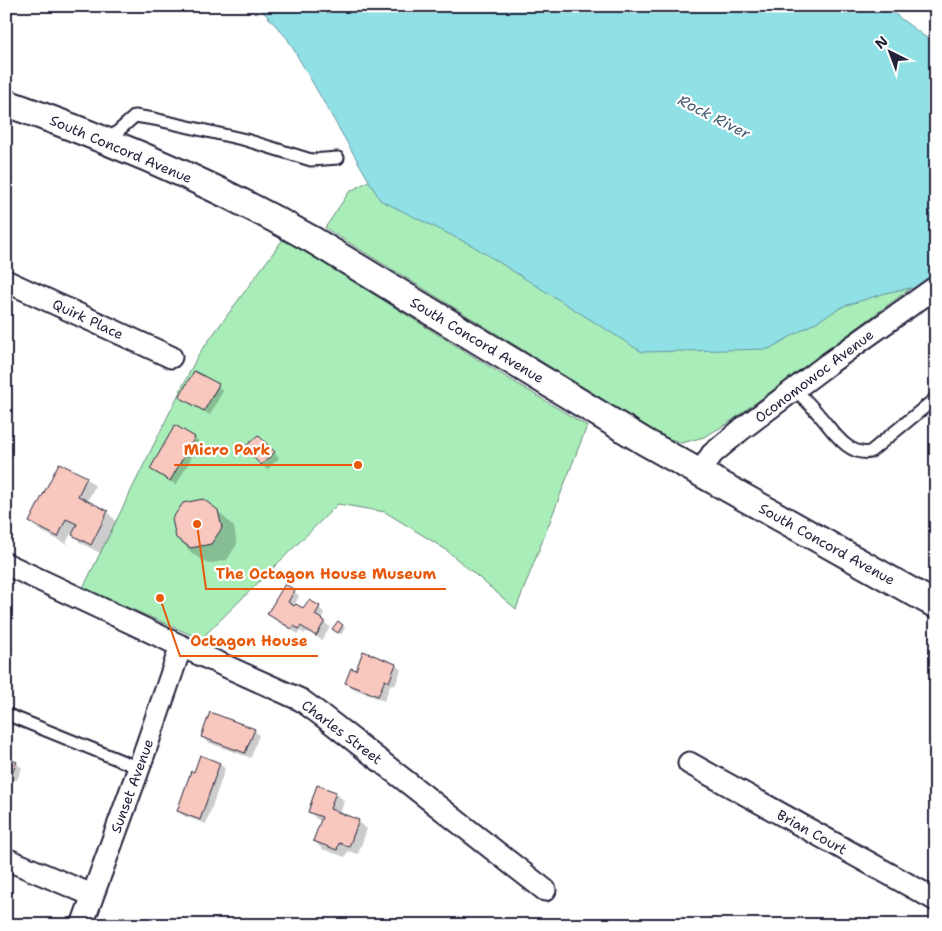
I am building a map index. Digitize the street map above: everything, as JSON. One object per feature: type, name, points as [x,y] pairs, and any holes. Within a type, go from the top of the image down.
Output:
[{"type":"street","name":"South Concord Avenue","points":[[6,103],[107,141],[267,214],[313,240],[636,437],[936,605]]},
{"type":"street","name":"Quirk Place","points":[[6,282],[170,357]]},
{"type":"street","name":"Oconomowoc Avenue","points":[[700,473],[712,454],[742,429],[929,291]]},
{"type":"street","name":"Charles Street","points":[[6,564],[180,646],[301,700],[545,890]]},
{"type":"street","name":"Sunset Avenue","points":[[82,925],[139,768],[180,646]]},
{"type":"street","name":"Brian Court","points":[[689,763],[936,900]]},
{"type":"street","points":[[6,859],[92,895]]},
{"type":"lane","points":[[107,141],[135,116],[246,140],[311,160],[338,158]]},
{"type":"lane","points":[[795,389],[842,441],[850,448],[865,452],[870,452],[936,398]]},
{"type":"lane","points":[[6,714],[139,768]]},
{"type":"green space","points":[[388,170],[911,288],[727,424],[704,437],[682,443],[664,437],[325,228],[349,192]]},
{"type":"green space","points":[[284,238],[587,426],[516,609],[445,549],[385,512],[338,504],[201,639],[83,588],[198,355]]},
{"type":"water","name":"Rock River","points":[[258,6],[884,6],[936,45],[936,295],[911,288],[889,292],[844,306],[769,349],[642,352],[473,246],[380,200],[287,38]]},
{"type":"building","points":[[194,371],[219,384],[204,411],[179,397]]},
{"type":"building","points":[[175,425],[195,437],[170,481],[150,469]]},
{"type":"building","points":[[258,435],[275,452],[261,465],[244,448]]},
{"type":"building","points":[[59,463],[87,477],[78,496],[108,511],[91,545],[72,535],[77,524],[66,519],[58,537],[29,522]]},
{"type":"building","points":[[203,499],[218,510],[222,528],[211,544],[191,548],[176,538],[172,519],[183,503]]},
{"type":"building","points":[[285,584],[295,590],[288,602],[294,606],[296,604],[303,608],[309,600],[320,606],[315,615],[325,621],[316,636],[301,626],[299,629],[294,626],[292,629],[267,614]]},
{"type":"building","points":[[338,621],[343,625],[338,633],[332,629]]},
{"type":"building","points":[[363,651],[396,664],[389,682],[385,680],[378,696],[345,683],[351,668],[356,670]]},
{"type":"building","points":[[210,712],[255,729],[245,753],[201,737]]},
{"type":"building","points":[[200,755],[220,763],[200,820],[177,811],[191,771],[194,772]]},
{"type":"building","points":[[6,757],[17,762],[11,776],[7,774],[6,777]]},
{"type":"building","points":[[317,785],[336,792],[330,809],[359,820],[349,847],[339,843],[337,850],[313,841],[322,817],[308,812]]},
{"type":"place","name":"Micro Park","points":[[358,465]]},
{"type":"place","name":"The Octagon House Museum","points":[[197,524]]},
{"type":"place","name":"Octagon House","points":[[160,598]]}]
